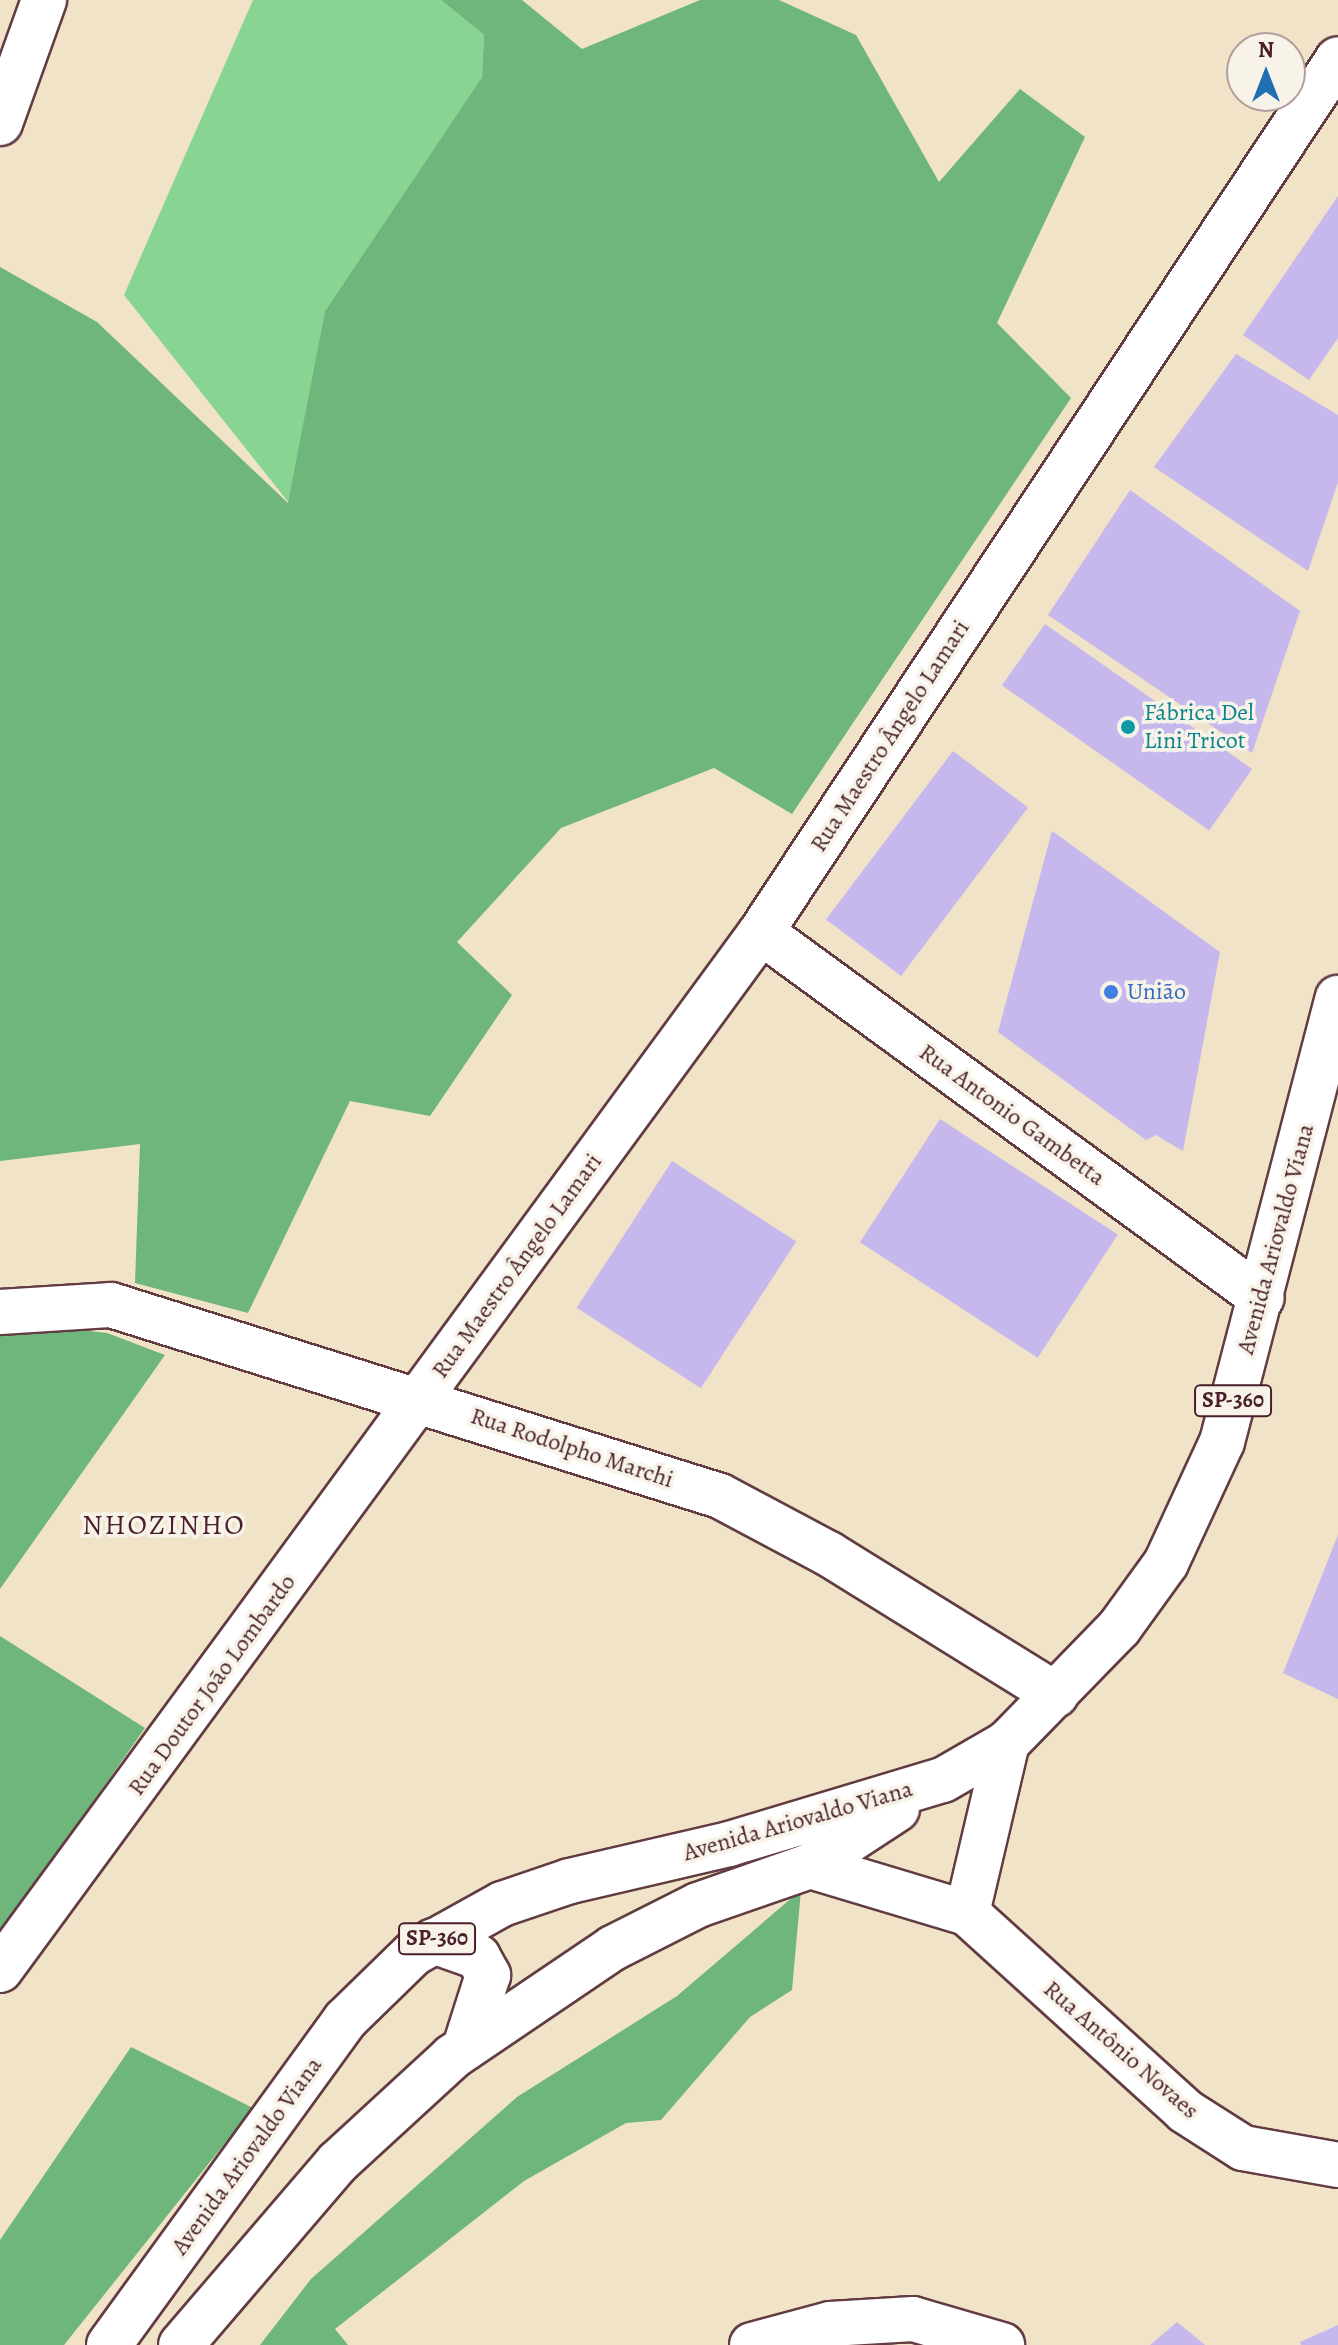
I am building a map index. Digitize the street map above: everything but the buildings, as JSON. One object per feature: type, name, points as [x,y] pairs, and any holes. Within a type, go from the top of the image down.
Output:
[{"type":"street","points":[[0,123],[44,0]]},
{"type":"street","name":"Rua Maestro Ângelo Lamari","points":[[421,1399],[761,932],[1338,59]]},
{"type":"street","name":"Rua Antonio Gambetta","points":[[761,932],[1262,1298]]},
{"type":"street","name":"Avenida Ariovaldo Viana","points":[[1007,1743],[1119,1628],[1198,1504],[1262,1298],[1338,998]]},
{"type":"street","name":"Rua Rodolpho Marchi","points":[[0,1312],[111,1305],[421,1399],[720,1496],[829,1554],[1056,1695]]},
{"type":"street","name":"Rua Doutor João Lombardo","points":[[0,1970],[421,1399]]},
{"type":"street","points":[[967,1913],[1007,1743]]},
{"type":"street","name":"SP-360","points":[[936,1783],[1007,1743]]},
{"type":"street","name":"Avenida Ariovaldo Viana","points":[[181,2345],[338,2162],[465,2047],[613,1948],[698,1905],[810,1866],[936,1783]]},
{"type":"street","name":"Avenida Ariovaldo Viana","points":[[109,2345],[345,2020],[433,1941],[502,1904],[570,1881],[936,1783]]},
{"type":"street","name":"Rua Antônio Novaes","points":[[810,1866],[967,1913],[1185,2111],[1243,2148],[1338,2165]]},
{"type":"street","name":"SP-360","points":[[433,1941],[478,1957],[488,1975],[465,2047]]},
{"type":"street","points":[[752,2345],[830,2324],[913,2319],[1002,2345]]},
{"type":"green space","points":[[253,0],[441,0],[484,35],[482,77],[325,311],[289,503],[124,295]]},
{"type":"green space","points":[[441,0],[522,0],[582,49],[700,0],[779,0],[856,35],[939,182],[1020,89],[1085,137],[997,323],[1071,398],[792,814],[714,768],[561,828],[457,942],[512,995],[430,1116],[350,1101],[248,1313],[135,1283],[140,1144],[0,1161],[0,267],[97,322],[288,503],[325,311],[482,77],[484,35]]},
{"type":"green space","points":[[55,1327],[107,1333],[165,1355],[0,1589],[0,1335]]},
{"type":"green space","points":[[0,1636],[145,1728],[2,1931],[0,1929]]},
{"type":"green space","points":[[801,1890],[792,1990],[750,2017],[661,2120],[626,2123],[524,2181],[335,2329],[348,2345],[260,2345],[311,2279],[517,2097],[677,1996]]},
{"type":"green space","points":[[131,2047],[253,2108],[64,2345],[0,2345],[0,2240]]},
{"type":"place","name":"Fábrica Del Lini Tricot","points":[[1128,727]]},
{"type":"place","name":"União","points":[[1111,992]]},
{"type":"district","name":"NHOZINHO","points":[[164,1525]]}]
